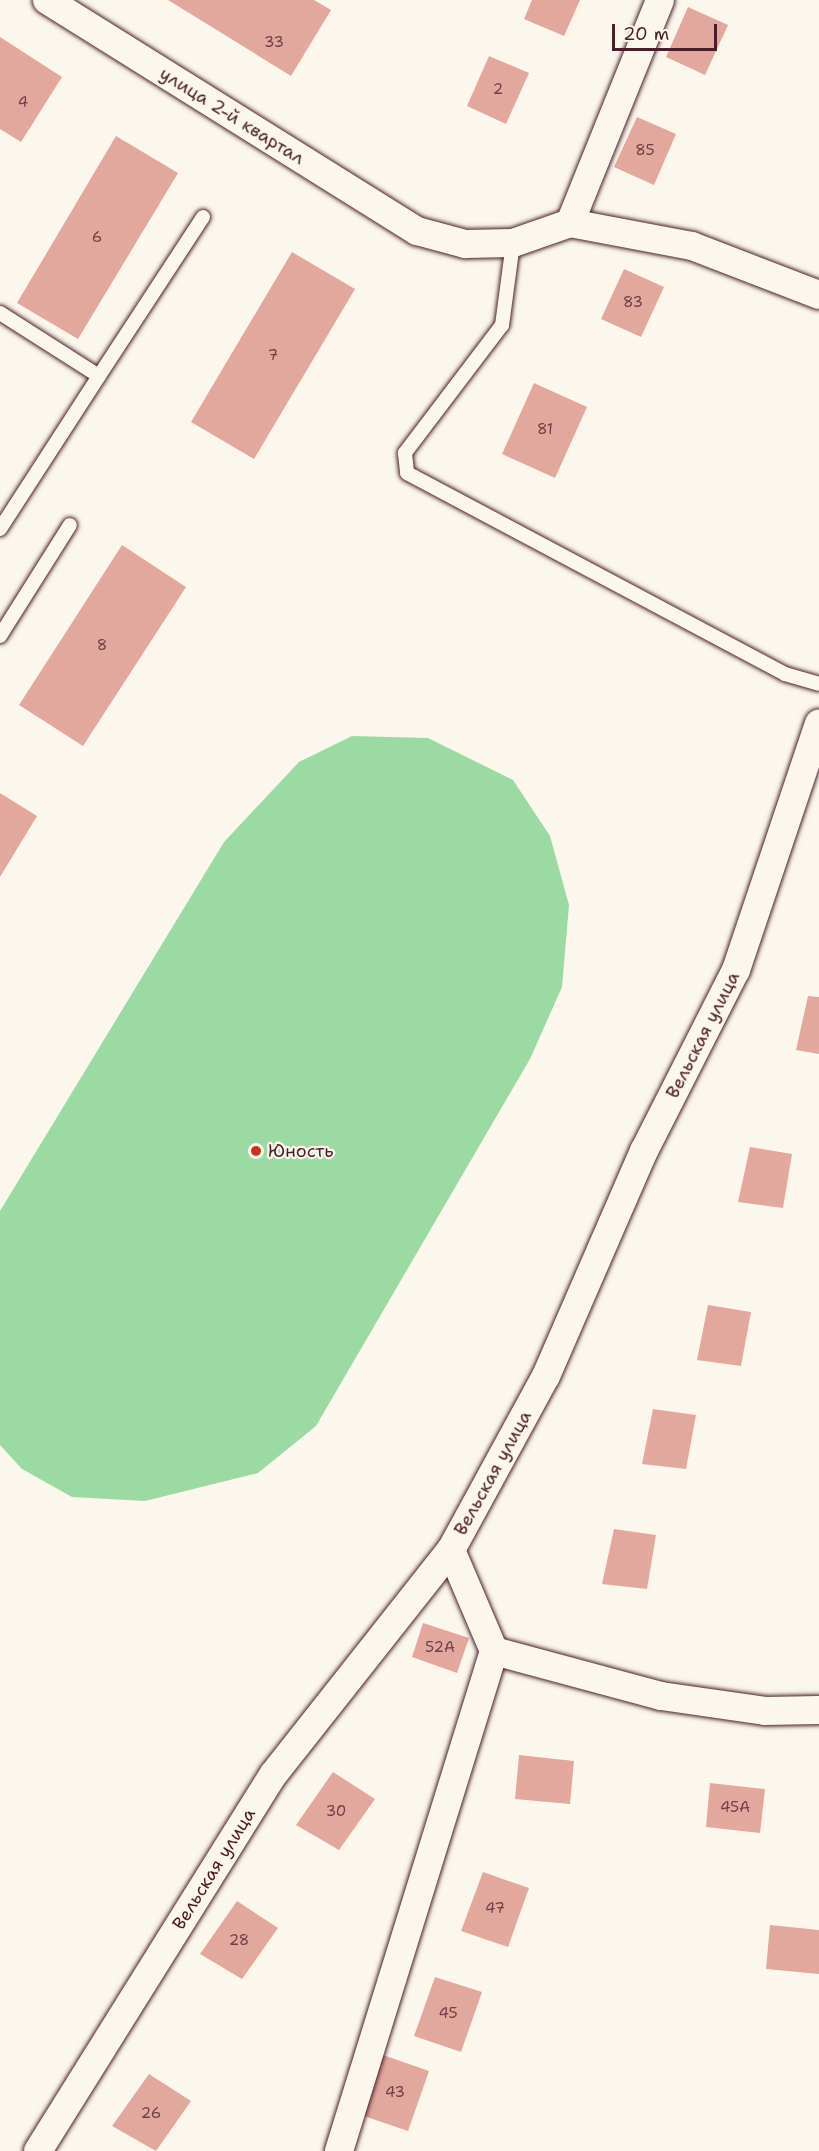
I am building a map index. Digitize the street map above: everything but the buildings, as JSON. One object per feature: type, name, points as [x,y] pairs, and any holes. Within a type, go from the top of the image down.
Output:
[{"type":"street","name":"улица 2-й квартал","points":[[46,0],[417,231],[465,244],[513,243],[570,223]]},
{"type":"street","points":[[660,0],[570,223],[692,246],[819,295]]},
{"type":"street","name":"Вельская улица","points":[[38,2151],[273,1775],[451,1550],[546,1376],[645,1150],[736,970],[819,724]]},
{"type":"street","points":[[339,2151],[494,1652],[451,1550]]},
{"type":"street","points":[[494,1652],[661,1696],[765,1711],[819,1710]]},
{"type":"lane","points":[[0,529],[203,217]]},
{"type":"lane","points":[[513,243],[502,325],[405,453],[407,473],[785,674],[819,684]]},
{"type":"lane","points":[[0,313],[99,376]]},
{"type":"lane","points":[[0,636],[70,525]]},
{"type":"green space","name":"Юность","points":[[352,736],[428,738],[513,780],[550,836],[569,905],[562,987],[530,1059],[316,1426],[258,1473],[145,1501],[72,1497],[22,1469],[0,1445],[0,1211],[224,842],[299,762]]},
{"type":"place","name":"Юность","points":[[256,1151]]}]
